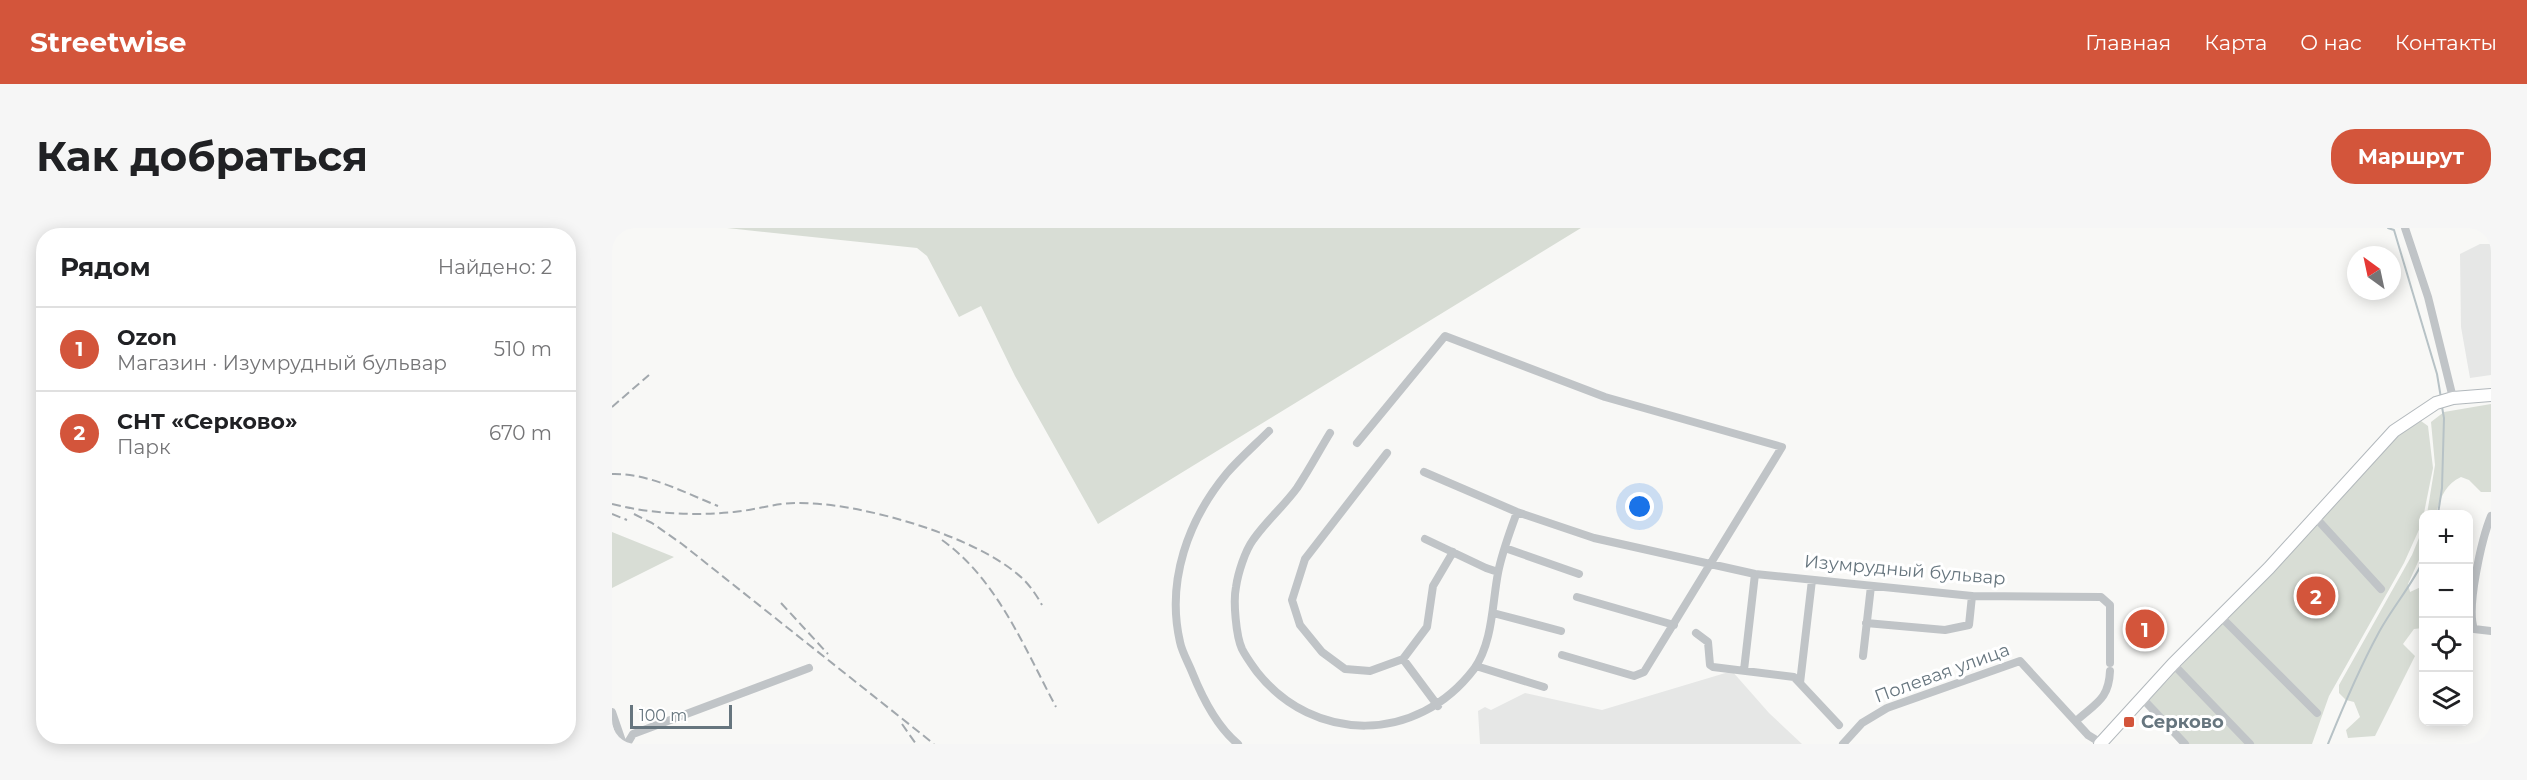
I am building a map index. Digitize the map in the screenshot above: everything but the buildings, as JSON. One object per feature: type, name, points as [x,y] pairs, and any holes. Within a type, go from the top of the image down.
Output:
[{"type":"main road","points":[[2100,744],[2394,431],[2444,401],[2491,395]]},
{"type":"street","points":[[2406,228],[2428,297],[2444,401]]},
{"type":"street","points":[[1357,443],[1445,336],[1605,397],[1782,447],[1644,672],[1634,676],[1562,655]]},
{"type":"street","points":[[1238,744],[1210,711],[1194,678],[1180,644],[1174,603],[1179,565],[1191,528],[1227,472],[1269,431]]},
{"type":"street","points":[[1330,433],[1296,489],[1251,542],[1235,587],[1241,648],[1272,693],[1290,708],[1341,731],[1382,731],[1412,722],[1438,706],[1462,684],[1476,666],[1487,639],[1498,572],[1517,512]]},
{"type":"street","points":[[1387,453],[1305,559],[1292,600],[1300,625],[1322,652],[1345,669],[1370,670],[1403,659],[1427,627],[1433,586],[1453,552]]},
{"type":"street","name":"Изумрудный бульвар","points":[[1424,472],[1517,512],[1594,538],[1755,574],[1972,596],[2102,597],[2110,605],[2109,686],[2106,694],[2076,721]]},
{"type":"street","points":[[2491,516],[2479,562],[2470,619],[2474,629],[2491,631]]},
{"type":"street","points":[[2315,517],[2381,589]]},
{"type":"street","points":[[1425,539],[1498,572]]},
{"type":"street","points":[[1505,548],[1578,573]]},
{"type":"street","points":[[1744,670],[1755,574]]},
{"type":"street","points":[[1800,683],[1812,580]]},
{"type":"street","points":[[1863,656],[1871,586]]},
{"type":"street","points":[[1866,623],[1945,630],[1969,625],[1972,596]]},
{"type":"street","points":[[1577,597],[1674,626]]},
{"type":"street","points":[[1493,613],[1561,631]]},
{"type":"street","points":[[2221,617],[2317,713]]},
{"type":"street","points":[[1696,633],[1709,645],[1710,665],[1713,667],[1794,677],[1839,725]]},
{"type":"street","points":[[1403,659],[1438,706]]},
{"type":"street","name":"Полевая улица","points":[[1843,744],[1862,723],[1887,708],[2015,661],[2024,663],[2088,735],[2100,744]]},
{"type":"street","points":[[2173,664],[2250,744]]},
{"type":"street","points":[[1476,666],[1544,687]]},
{"type":"street","points":[[612,712],[625,744],[633,734],[809,668]]},
{"type":"street","points":[[2143,699],[2185,744]]},
{"type":"shaded area","points":[[727,228],[1581,228],[1098,524],[1015,376],[981,306],[959,317],[927,256],[917,248]]},
{"type":"shaded area","points":[[2480,244],[2491,244],[2491,375],[2470,378],[2461,327],[2460,254]]},
{"type":"shaded area","points":[[2491,404],[2491,492],[2481,492],[2469,480],[2461,477],[2447,488],[2437,510],[2428,510],[2435,465],[2431,422],[2444,412]]},
{"type":"shaded area","points":[[2421,421],[2428,426],[2433,468],[2425,510],[2419,510],[2419,530],[2404,563],[2329,696],[2312,744],[2189,744],[2149,700],[2399,434]]},
{"type":"shaded area","points":[[612,532],[674,557],[612,588]]},
{"type":"shaded area","points":[[2419,538],[2419,560],[2408,584],[2410,592],[2419,588],[2419,628],[2414,629],[2403,644],[2415,656],[2375,736],[2348,738],[2346,730],[2360,717],[2354,702],[2346,700],[2339,693],[2339,685],[2412,555]]},
{"type":"shaded area","points":[[1732,671],[1769,713],[1802,744],[1480,744],[1478,711],[1485,707],[1491,710],[1525,693],[1602,710]]},
{"type":"waterway","points":[[2388,228],[2394,230],[2437,374],[2441,398]]},
{"type":"waterway","points":[[2439,510],[2442,488],[2444,418],[2442,407]]},
{"type":"waterway","points":[[2328,744],[2371,647],[2421,564]]},
{"type":"railway","points":[[612,407],[649,375]]},
{"type":"railway","points":[[612,474],[653,480],[718,506]]},
{"type":"railway","points":[[612,504],[657,512],[703,514],[734,512],[781,504],[823,504],[884,515],[948,536],[1003,563],[1023,579],[1042,605]]},
{"type":"railway","points":[[612,514],[627,520]]},
{"type":"railway","points":[[634,514],[652,523],[682,544],[934,744]]},
{"type":"railway","points":[[942,540],[979,574],[994,595],[1021,639],[1056,707]]},
{"type":"railway","points":[[781,603],[828,654]]},
{"type":"railway","points":[[902,724],[916,744]]},
{"type":"place","name":"СНТ «Серково»","points":[[2316,596]]},
{"type":"place","name":"Ozon","points":[[2145,629]]},
{"type":"place","name":"Серково","points":[[2129,722]]}]
